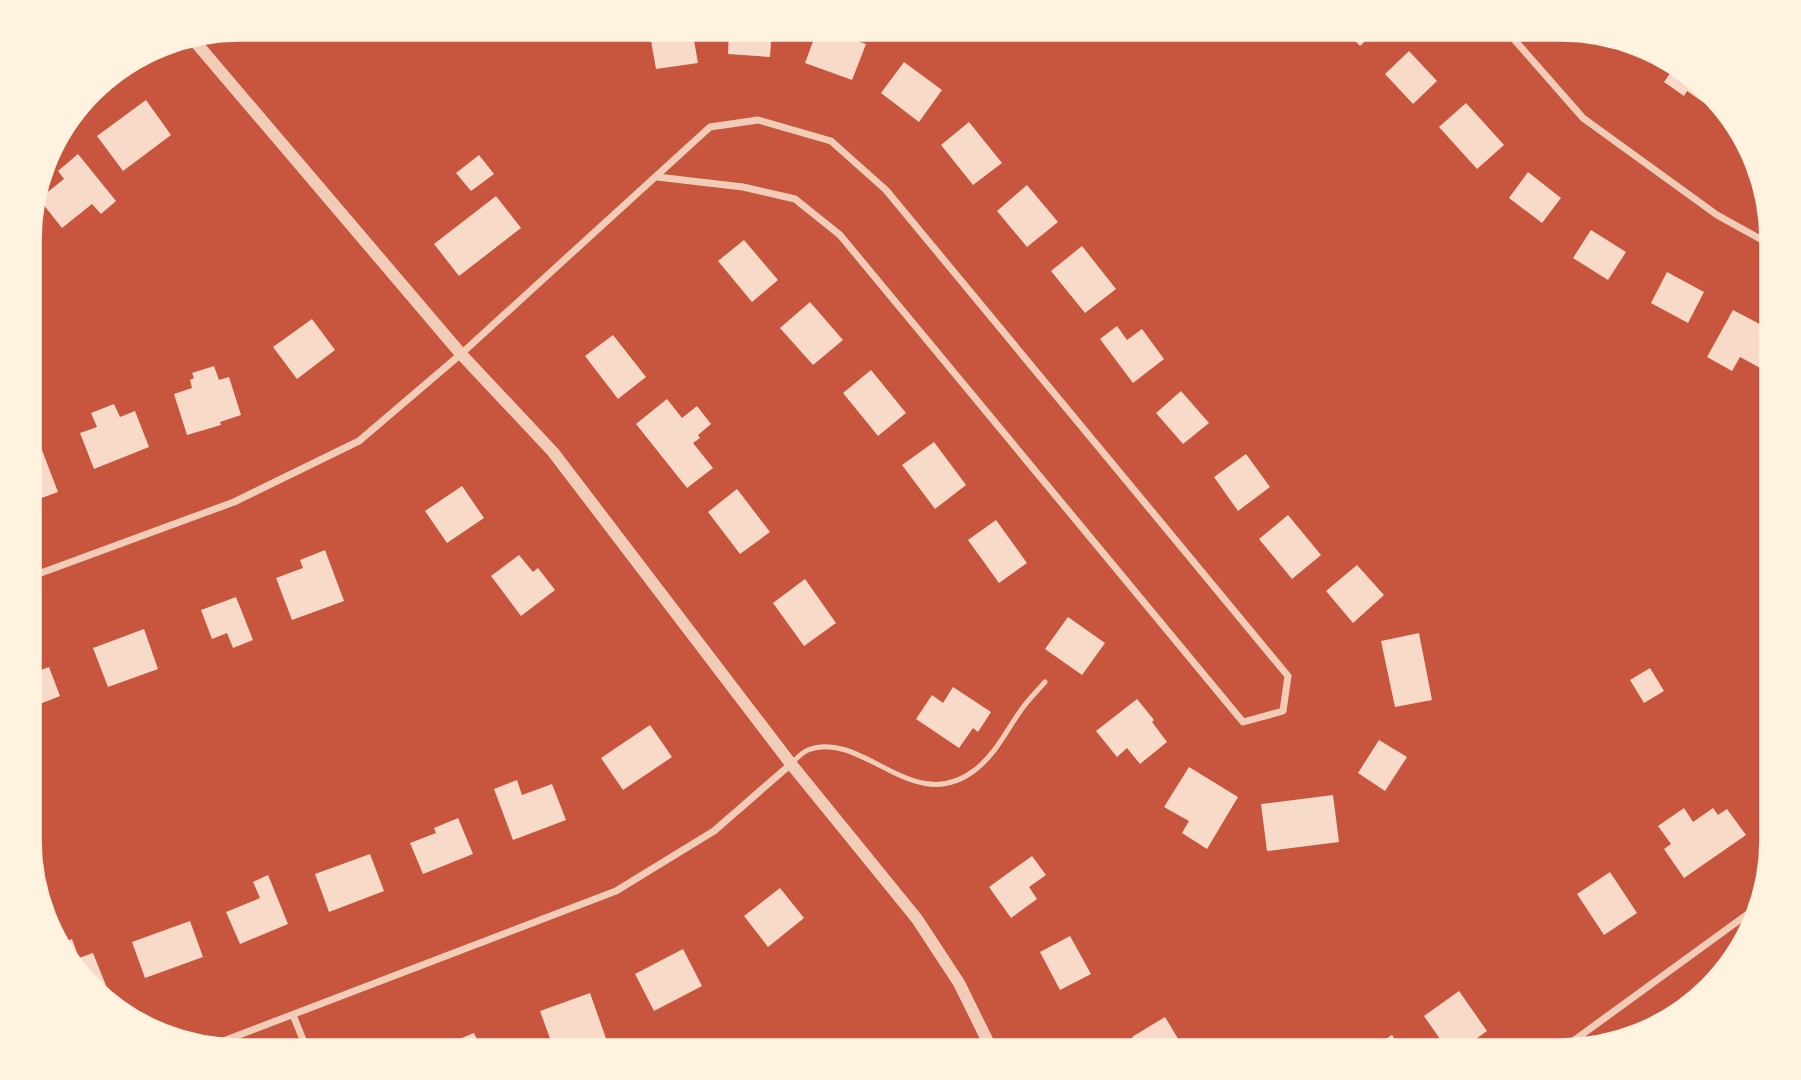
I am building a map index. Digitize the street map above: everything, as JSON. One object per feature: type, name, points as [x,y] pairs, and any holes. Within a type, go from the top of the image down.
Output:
[{"type":"street","points":[[1515,40],[1583,118],[1717,215],[1760,239]]},
{"type":"street","points":[[198,45],[461,354],[553,452],[791,764],[917,919],[959,983],[987,1039]]},
{"type":"street","points":[[40,573],[234,502],[359,441],[461,354],[710,127],[758,120],[831,141],[886,190],[1288,676],[1283,711],[1243,722],[840,235],[795,199],[743,187],[657,177]]},
{"type":"street","points":[[228,1039],[616,891],[714,831],[791,764]]},
{"type":"street","points":[[1576,1039],[1745,916]]},
{"type":"street","points":[[293,1014],[303,1040]]},
{"type":"lane","points":[[791,764],[805,751],[819,747],[837,748],[925,785],[948,784],[975,771],[1003,739],[1023,707],[1045,681]]},
{"type":"building","points":[[1354,40],[1366,40],[1360,46]]},
{"type":"building","points":[[651,41],[694,41],[698,63],[656,69]]},
{"type":"building","points":[[729,41],[771,41],[770,57],[728,54]]},
{"type":"building","points":[[813,41],[856,41],[866,44],[852,80],[805,63]]},
{"type":"building","points":[[1409,51],[1437,81],[1413,104],[1385,74]]},
{"type":"building","points":[[904,62],[942,90],[919,122],[881,93]]},
{"type":"building","points":[[1670,73],[1708,105],[1687,91],[1684,96],[1664,82]]},
{"type":"building","points":[[146,100],[171,135],[123,171],[97,136]]},
{"type":"building","points":[[1466,103],[1504,145],[1477,169],[1439,127]]},
{"type":"building","points":[[969,122],[1002,163],[973,185],[941,145]]},
{"type":"building","points":[[78,154],[116,201],[101,214],[92,204],[62,228],[43,205],[46,193],[64,179],[58,171]]},
{"type":"building","points":[[479,155],[494,174],[471,191],[456,173]]},
{"type":"building","points":[[1528,172],[1561,198],[1542,223],[1509,198]]},
{"type":"building","points":[[1027,185],[1058,222],[1027,247],[997,211]]},
{"type":"building","points":[[496,196],[521,228],[459,276],[434,244]]},
{"type":"building","points":[[1591,230],[1626,252],[1608,280],[1573,258]]},
{"type":"building","points":[[744,240],[778,280],[752,302],[718,261]]},
{"type":"building","points":[[1082,246],[1116,289],[1085,313],[1051,271]]},
{"type":"building","points":[[1667,272],[1704,292],[1688,323],[1651,303]]},
{"type":"building","points":[[810,302],[843,340],[813,365],[780,328]]},
{"type":"building","points":[[1733,310],[1760,324],[1760,368],[1740,357],[1732,371],[1707,357]]},
{"type":"building","points":[[312,319],[335,350],[297,379],[273,347]]},
{"type":"building","points":[[1117,326],[1127,340],[1142,329],[1164,359],[1133,383],[1100,339]]},
{"type":"building","points":[[613,335],[646,377],[618,399],[585,356]]},
{"type":"building","points":[[214,366],[219,380],[229,377],[241,415],[220,422],[221,425],[187,435],[174,394],[192,388],[192,373]]},
{"type":"building","points":[[871,370],[906,413],[878,436],[843,393]]},
{"type":"building","points":[[1181,391],[1209,423],[1183,444],[1156,413]]},
{"type":"building","points":[[667,399],[682,418],[697,406],[711,424],[693,443],[713,468],[687,488],[636,424]]},
{"type":"building","points":[[114,404],[120,417],[135,411],[149,447],[94,469],[80,433],[97,427],[91,413]]},
{"type":"building","points":[[934,442],[966,485],[935,509],[902,465]]},
{"type":"building","points":[[40,445],[58,492],[40,499]]},
{"type":"building","points":[[1246,454],[1270,487],[1238,511],[1214,477]]},
{"type":"building","points":[[462,486],[484,518],[447,543],[425,511]]},
{"type":"building","points":[[737,489],[770,532],[740,554],[708,512]]},
{"type":"building","points":[[1288,515],[1321,555],[1292,579],[1259,539]]},
{"type":"building","points":[[996,520],[1027,563],[999,583],[968,540]]},
{"type":"building","points":[[325,550],[344,601],[292,620],[276,578],[303,568],[300,560]]},
{"type":"building","points":[[519,555],[533,572],[538,568],[555,590],[521,616],[491,576]]},
{"type":"building","points":[[1357,565],[1384,595],[1353,623],[1326,591]]},
{"type":"building","points":[[805,579],[836,623],[804,646],[773,603]]},
{"type":"building","points":[[236,597],[253,640],[233,648],[227,633],[212,639],[201,610]]},
{"type":"building","points":[[1068,617],[1105,643],[1082,675],[1045,649]]},
{"type":"building","points":[[144,629],[158,669],[108,687],[93,648]]},
{"type":"building","points":[[1419,633],[1432,700],[1395,707],[1381,641]]},
{"type":"building","points":[[49,667],[60,696],[40,704],[40,670]]},
{"type":"building","points":[[1650,668],[1664,691],[1644,703],[1630,680]]},
{"type":"building","points":[[953,687],[991,712],[978,732],[973,728],[959,748],[916,719],[932,695],[943,703]]},
{"type":"building","points":[[1137,699],[1167,742],[1140,764],[1127,748],[1117,757],[1096,731]]},
{"type":"building","points":[[650,725],[672,757],[623,790],[601,758]]},
{"type":"building","points":[[1379,740],[1407,757],[1385,791],[1358,773]]},
{"type":"building","points":[[1189,767],[1238,797],[1207,849],[1182,833],[1189,821],[1164,807]]},
{"type":"building","points":[[517,780],[522,795],[552,784],[566,820],[513,840],[494,789]]},
{"type":"building","points":[[1333,795],[1339,842],[1267,851],[1261,804]]},
{"type":"building","points":[[1684,808],[1693,822],[1713,808],[1718,815],[1727,809],[1746,835],[1684,878],[1664,849],[1671,844],[1658,826]]},
{"type":"building","points":[[458,818],[473,854],[423,874],[410,843],[436,833],[434,828]]},
{"type":"building","points":[[370,854],[384,891],[329,912],[315,874]]},
{"type":"building","points":[[1032,856],[1046,875],[1029,887],[1037,899],[1011,918],[989,887]]},
{"type":"building","points":[[1610,872],[1637,913],[1604,935],[1577,894]]},
{"type":"building","points":[[268,875],[288,924],[240,944],[226,912],[260,898],[253,882]]},
{"type":"building","points":[[780,888],[804,918],[768,947],[744,916]]},
{"type":"building","points":[[190,921],[203,957],[145,978],[132,942]]},
{"type":"building","points":[[1070,936],[1091,974],[1060,990],[1040,952]]},
{"type":"building","points":[[72,939],[79,958],[74,951],[68,941]]},
{"type":"building","points":[[683,949],[702,986],[654,1011],[635,974]]},
{"type":"building","points":[[93,953],[107,988],[79,958]]},
{"type":"building","points":[[1459,991],[1487,1031],[1476,1039],[1440,1039],[1424,1016]]},
{"type":"building","points":[[590,993],[606,1040],[551,1040],[540,1011]]},
{"type":"building","points":[[1165,1017],[1178,1039],[1133,1039],[1132,1037]]},
{"type":"building","points":[[474,1033],[477,1040],[457,1040]]}]
